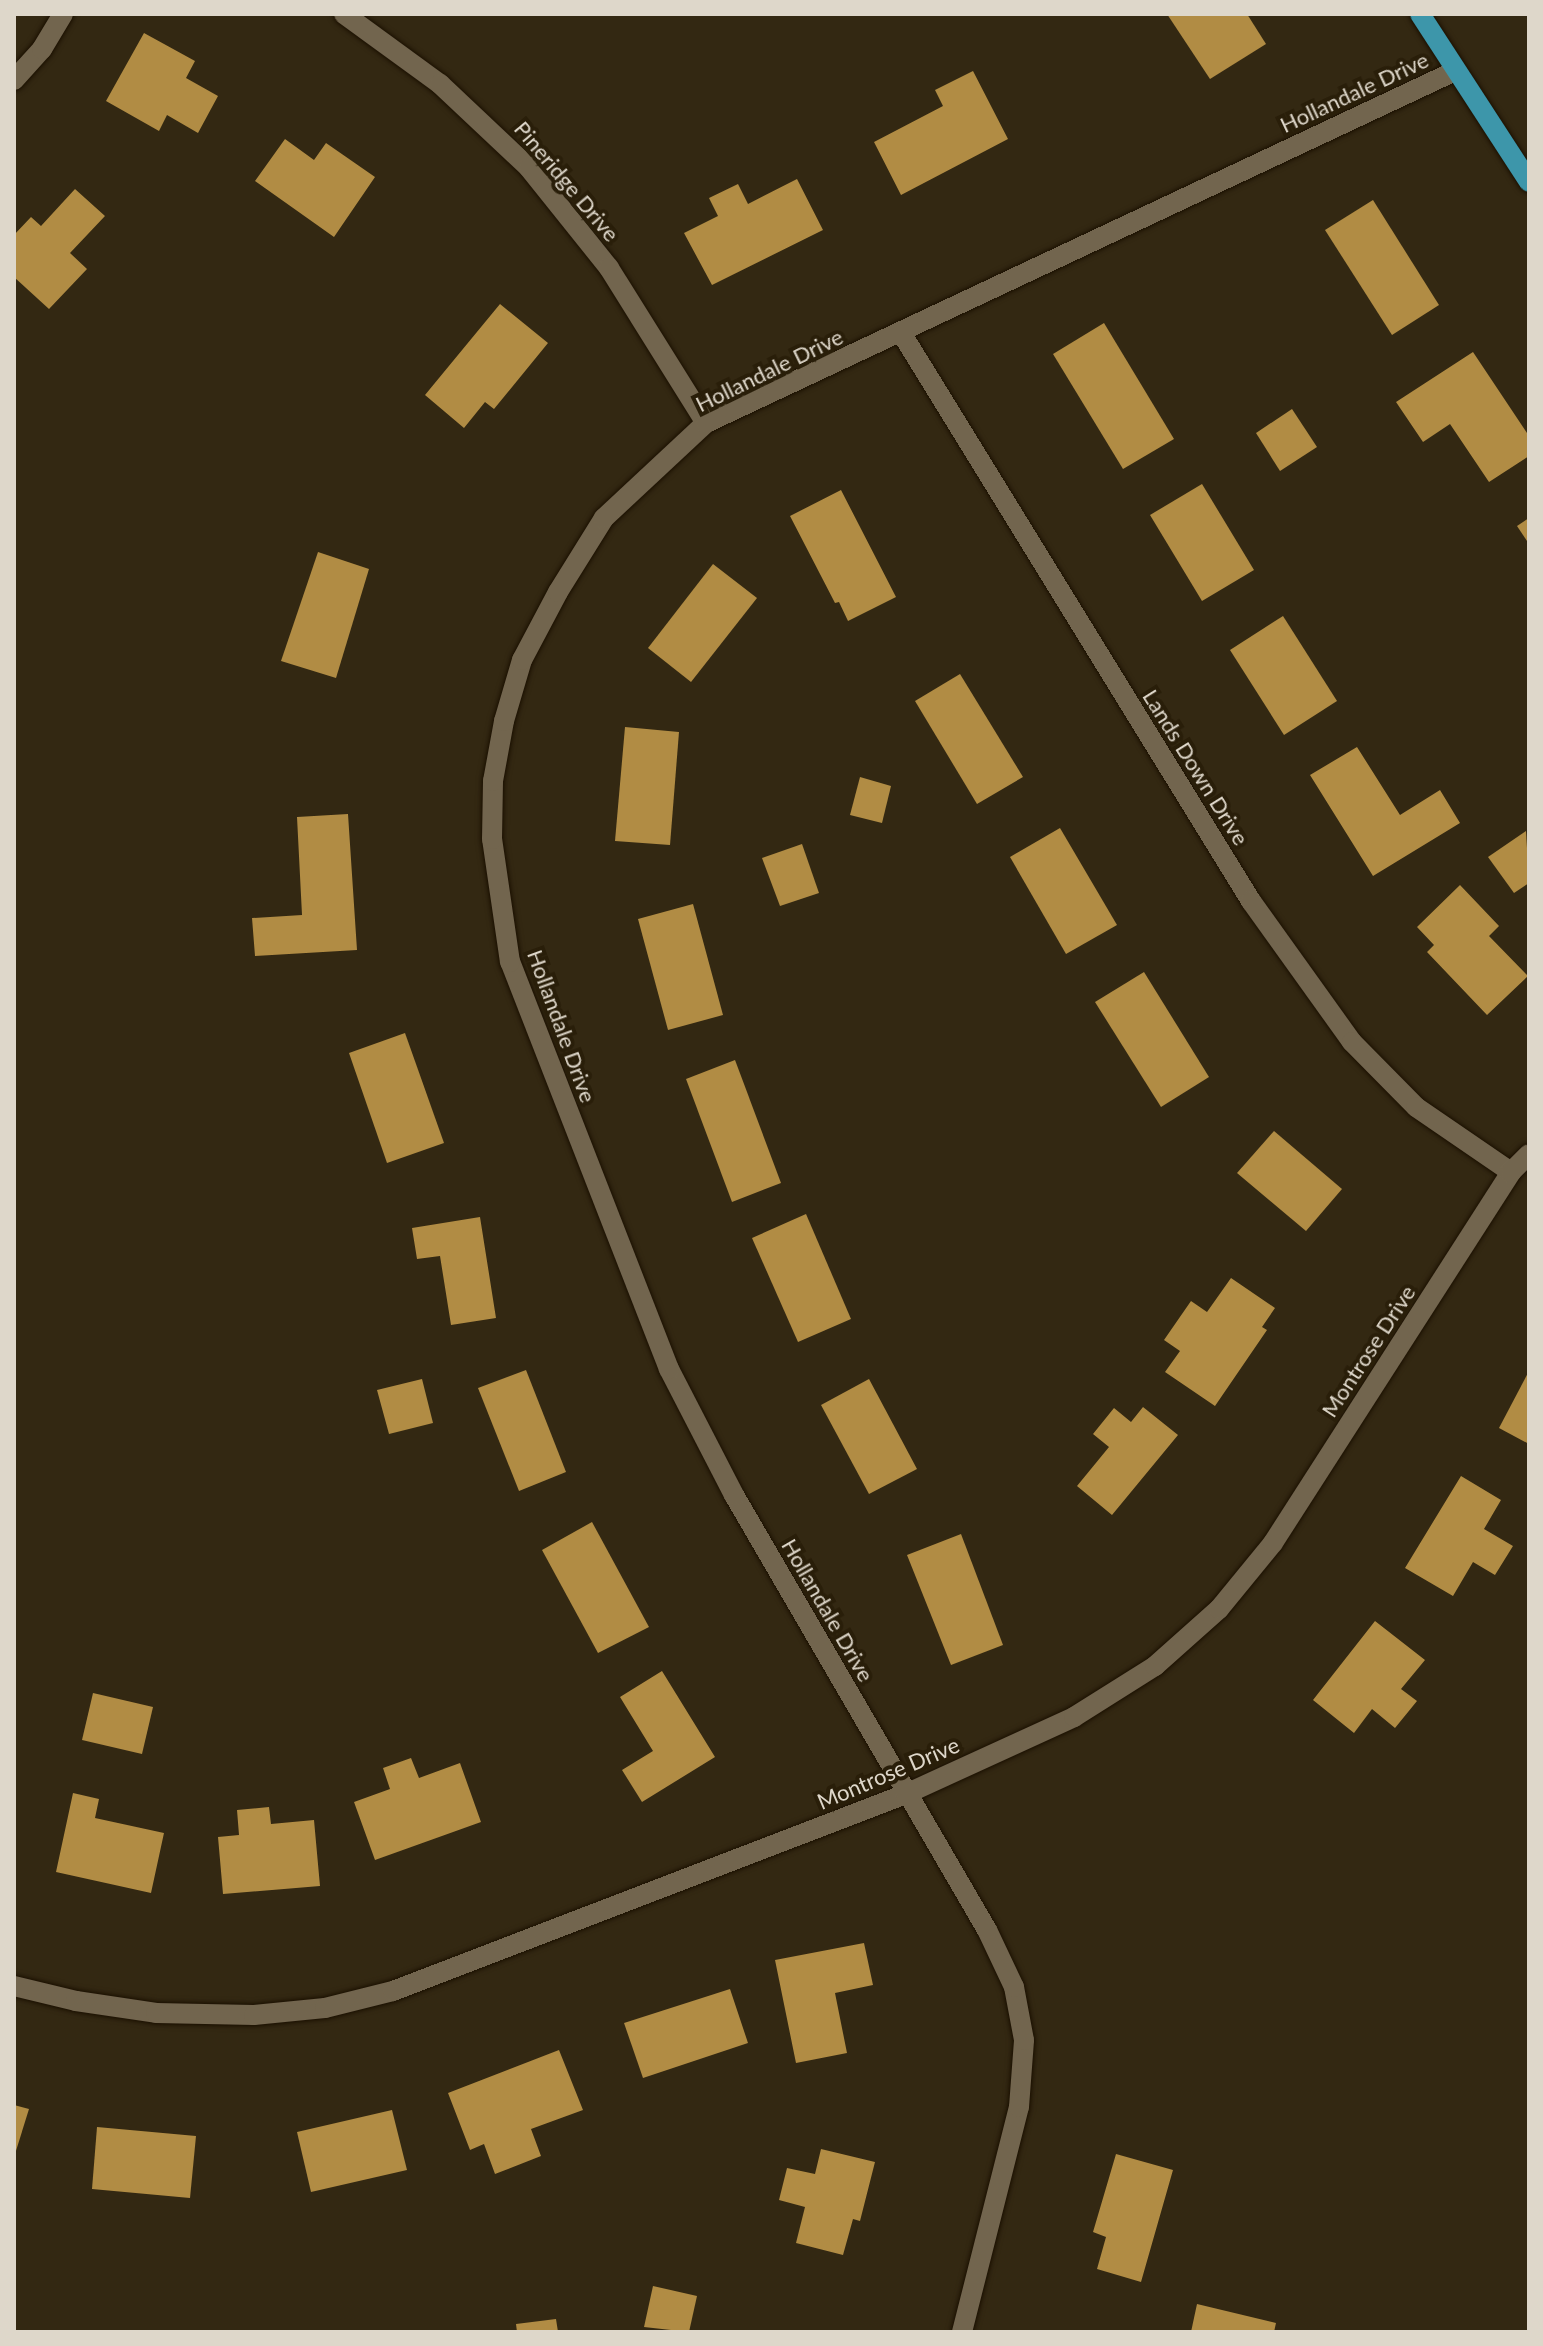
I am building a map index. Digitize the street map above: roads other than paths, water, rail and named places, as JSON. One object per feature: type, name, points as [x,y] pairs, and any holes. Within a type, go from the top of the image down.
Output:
[{"type":"main road","points":[[1420,14],[1528,179]]},
{"type":"street","points":[[14,80],[42,49],[63,14]]},
{"type":"street","name":"Pineridge Drive","points":[[344,14],[440,84],[529,168],[609,268],[706,423]]},
{"type":"street","name":"Hollandale Drive","points":[[962,2332],[1019,2107],[1024,2040],[1014,1987],[987,1930],[734,1495],[669,1369],[510,962],[492,839],[493,781],[504,721],[522,660],[558,592],[604,518],[706,423],[902,334],[1455,71]]},
{"type":"street","name":"Lands Down Drive","points":[[902,334],[1251,901],[1352,1042],[1416,1107],[1511,1172]]},
{"type":"street","name":"Montrose Drive","points":[[14,1986],[76,2001],[156,2013],[254,2015],[325,2008],[393,1991],[906,1794],[1074,1717],[1155,1666],[1219,1609],[1273,1543],[1511,1172],[1529,1154]]}]
